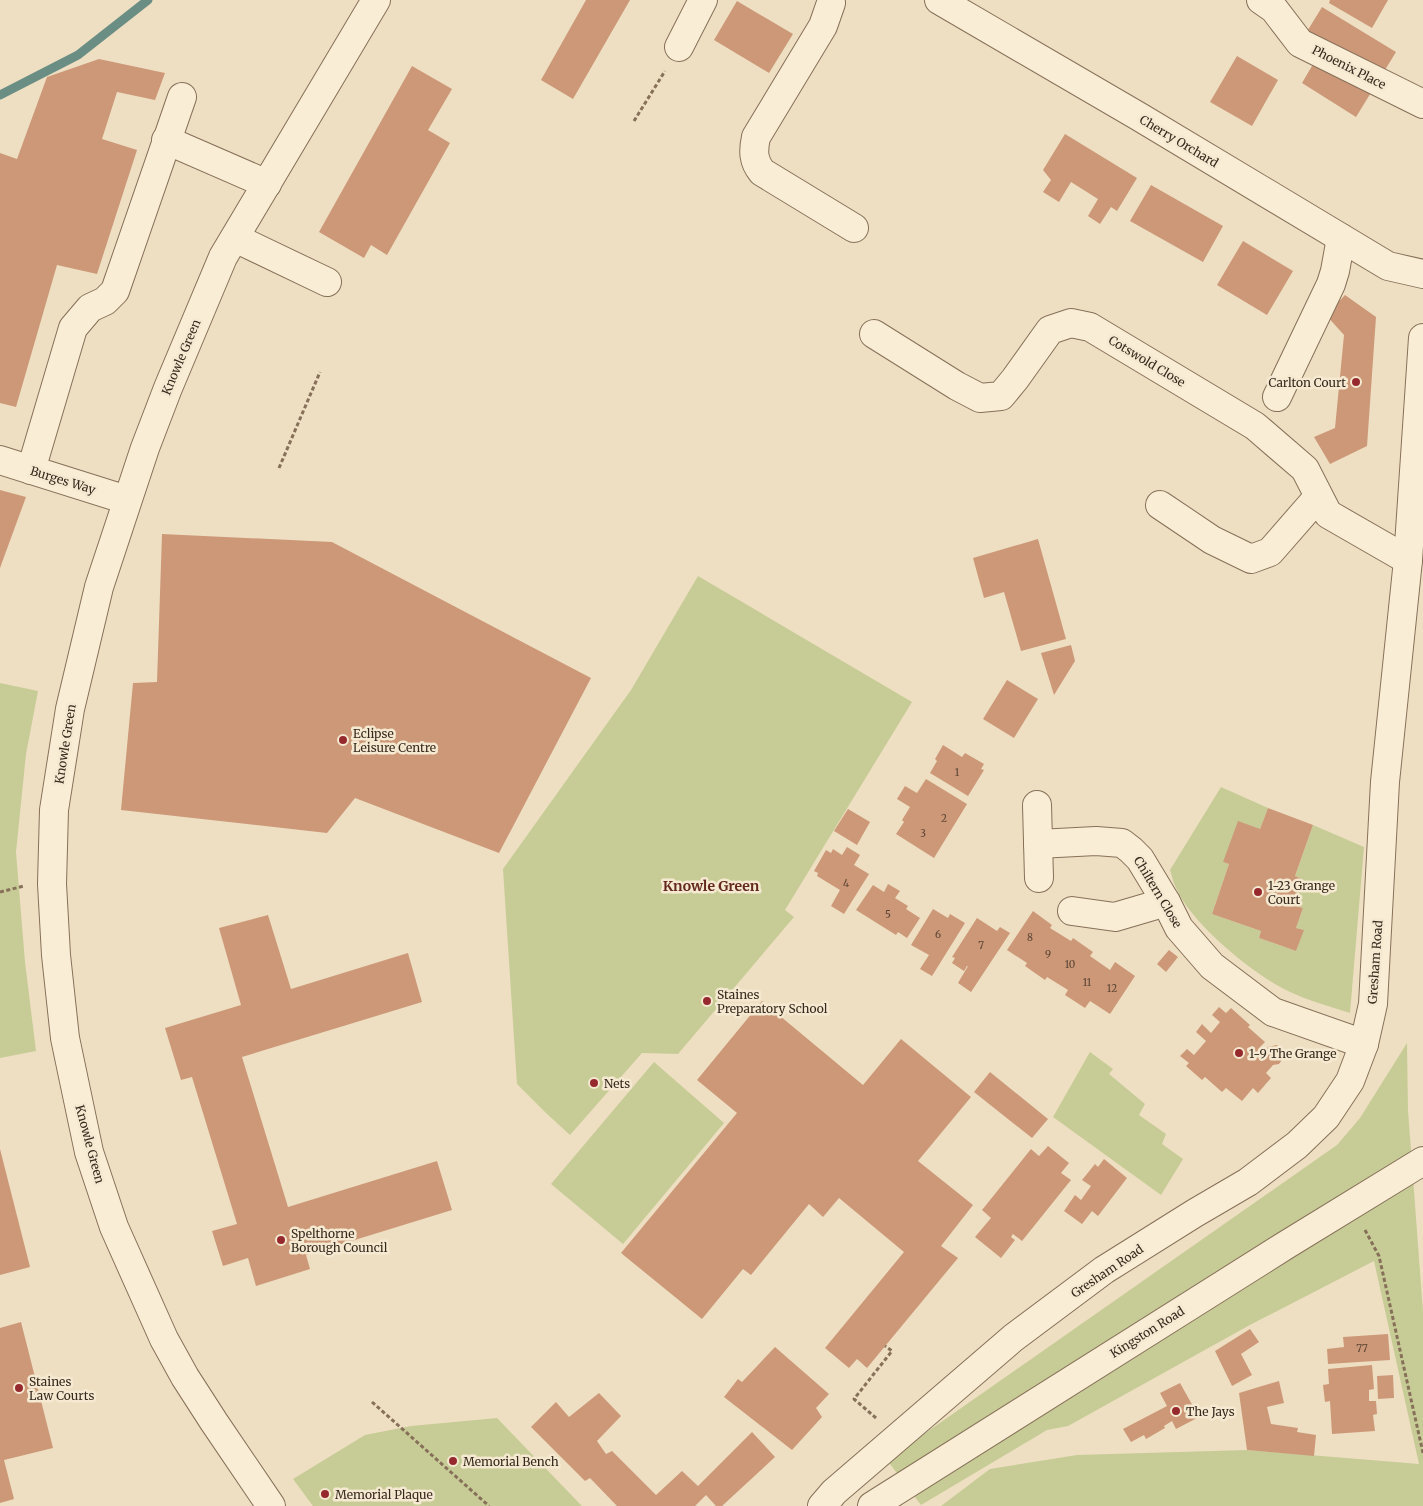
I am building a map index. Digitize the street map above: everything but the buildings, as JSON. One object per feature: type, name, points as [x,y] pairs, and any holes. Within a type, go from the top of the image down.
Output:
[{"type":"street","name":"Knowle Green","points":[[271,1506],[185,1377],[164,1339],[114,1227],[89,1152],[65,1038],[56,955],[52,884],[54,810],[70,709],[96,596],[145,448],[168,388],[223,258],[376,0]]},
{"type":"street","points":[[679,47],[703,0]]},
{"type":"street","name":"Cherry Orchard","points":[[939,0],[1388,266],[1423,274]]},
{"type":"street","name":"Phoenix Place","points":[[1261,0],[1274,9],[1300,43],[1423,104]]},
{"type":"street","points":[[826,1],[824,26],[756,137],[753,152],[758,167],[762,172],[854,228]]},
{"type":"street","points":[[30,470],[73,328],[90,308],[105,301],[115,291],[182,97]]},
{"type":"street","points":[[166,140],[267,184]]},
{"type":"street","points":[[235,238],[327,282]]},
{"type":"street","points":[[1277,397],[1331,284],[1341,238]]},
{"type":"street","name":"Cotswold Close","points":[[874,334],[957,386],[980,398],[1001,396],[1050,330],[1072,323],[1090,327],[1255,426],[1305,469],[1328,514],[1408,560]]},
{"type":"street","name":"Gresham Road","points":[[822,1506],[834,1492],[896,1437],[1013,1338],[1104,1270],[1248,1182],[1297,1145],[1326,1117],[1350,1081],[1364,1044],[1373,1004],[1385,782],[1408,560],[1423,338]]},
{"type":"street","name":"Burges Way","points":[[0,460],[127,500]]},
{"type":"street","points":[[1160,505],[1212,540],[1251,559],[1270,552],[1318,497]]},
{"type":"street","points":[[1037,805],[1039,878]]},
{"type":"street","name":"Chiltern Close","points":[[1038,844],[1096,841],[1122,843],[1140,859],[1179,928],[1212,966],[1272,1012],[1364,1044]]},
{"type":"street","points":[[1072,911],[1114,917],[1166,902]]},
{"type":"street","name":"Kingston Road","points":[[872,1506],[1286,1245],[1423,1161]]},
{"type":"path","points":[[634,122],[679,47]]},
{"type":"path","points":[[278,468],[320,372]]},
{"type":"path","points":[[0,892],[25,886]]},
{"type":"path","points":[[1363,1225],[1379,1256],[1423,1453]]},
{"type":"path","points":[[885,1346],[892,1350],[854,1399],[896,1437]]},
{"type":"path","points":[[372,1402],[489,1506]]},
{"type":"green space","points":[[698,576],[912,702],[785,910],[794,917],[678,1054],[642,1053],[570,1135],[517,1084],[503,869],[631,690]]},
{"type":"green space","points":[[0,683],[38,691],[26,754],[16,852],[25,962],[36,1051],[0,1058]]},
{"type":"green space","points":[[1221,787],[1268,808],[1260,829],[1223,862],[1229,864],[1212,914],[1261,931],[1259,938],[1296,951],[1303,930],[1296,928],[1303,908],[1293,905],[1302,879],[1295,876],[1313,825],[1364,847],[1350,1013],[1312,1001],[1262,976],[1219,942],[1193,915],[1183,901],[1175,886],[1170,870]]},
{"type":"green space","points":[[1407,1043],[1408,1110],[1423,1312],[1423,1506],[941,1506],[990,1469],[1077,1455],[1247,1450],[1419,1464],[1374,1261],[1248,1326],[1068,1426],[1047,1430],[921,1505],[887,1460],[1337,1145],[1360,1118]]},
{"type":"green space","points":[[1090,1052],[1113,1069],[1109,1074],[1145,1104],[1139,1115],[1166,1134],[1162,1144],[1183,1159],[1161,1195],[1053,1117]]},
{"type":"green space","points":[[654,1062],[724,1123],[623,1244],[551,1184]]},
{"type":"green space","points":[[497,1418],[582,1506],[313,1506],[293,1479],[365,1435],[411,1426]]},
{"type":"waterway","points":[[0,95],[78,55],[148,0]]},
{"type":"place","name":"Carlton Court","points":[[1356,382]]},
{"type":"place","name":"Eclipse Leisure Centre","points":[[343,740]]},
{"type":"place","name":"1-23 Grange Court","points":[[1258,892]]},
{"type":"place","name":"Staines Preparatory School","points":[[707,1001]]},
{"type":"place","name":"1-9 The Grange","points":[[1239,1053]]},
{"type":"place","name":"Nets","points":[[594,1083]]},
{"type":"place","name":"Spelthorne Borough Council","points":[[281,1240]]},
{"type":"place","name":"Staines Law Courts","points":[[19,1388]]},
{"type":"place","name":"The Jays","points":[[1176,1411]]},
{"type":"place","name":"Memorial Bench","points":[[453,1461]]},
{"type":"place","name":"Memorial Plaque","points":[[325,1494]]},
{"type":"district","name":"Knowle Green","points":[[711,886]]}]
